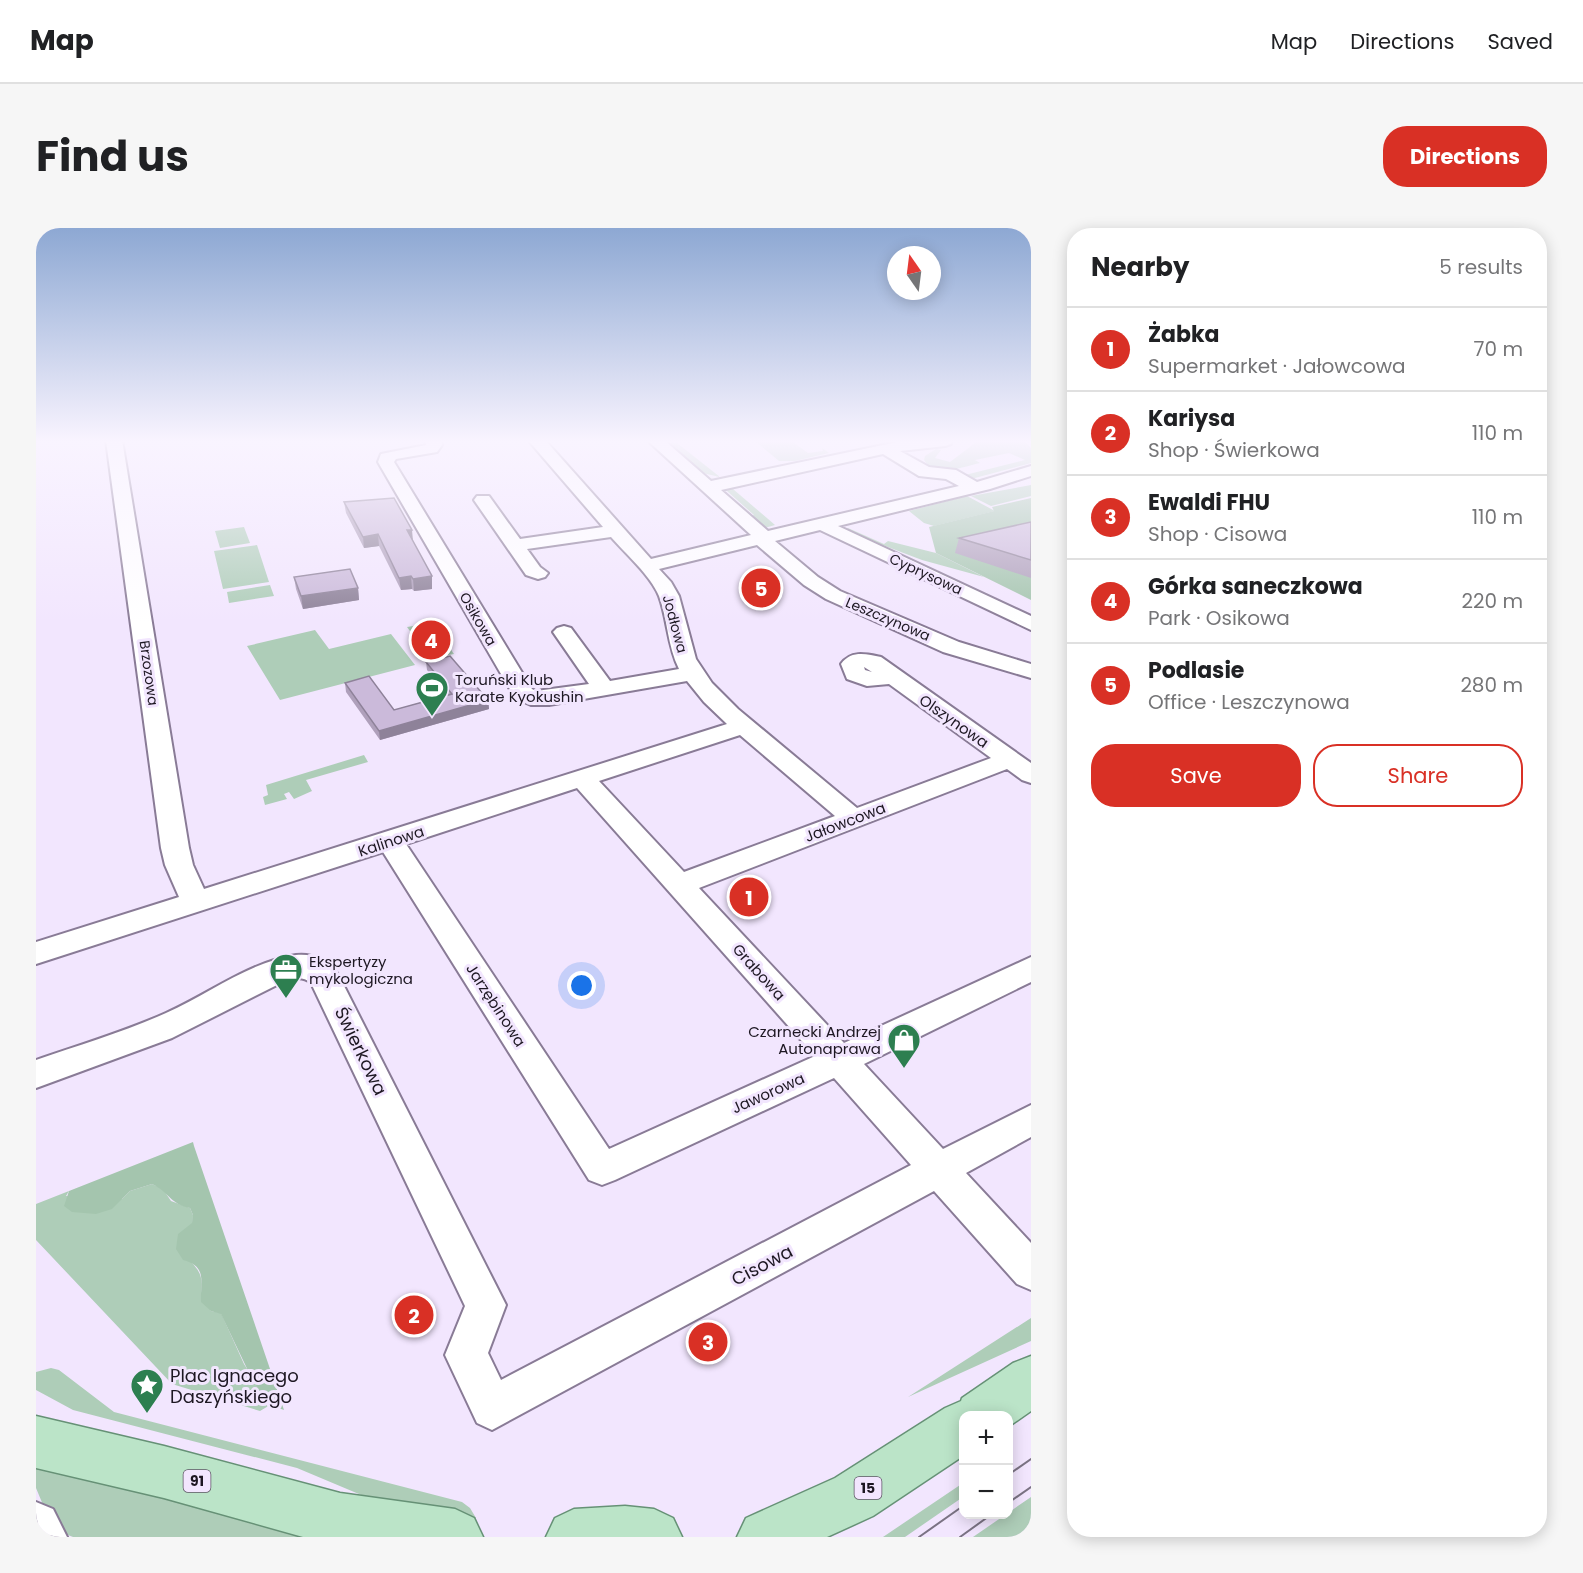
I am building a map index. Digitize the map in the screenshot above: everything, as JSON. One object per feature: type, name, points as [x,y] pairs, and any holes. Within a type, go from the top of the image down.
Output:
[{"type":"main road","points":[[987,1411],[1031,1381]]},
{"type":"main road","name":"15","points":[[765,1537],[854,1497],[959,1429]]},
{"type":"main road","name":"91","points":[[42,1436],[346,1529]]},
{"type":"main road","points":[[346,1529],[455,1537]]},
{"type":"main road","points":[[574,1537],[625,1533],[654,1537]]},
{"type":"street","name":"Brzozowa","points":[[123,501],[175,848],[179,865],[196,903]]},
{"type":"street","name":"Osikowa","points":[[411,501],[509,672],[524,694],[531,698],[544,699],[692,673]]},
{"type":"street","points":[[484,501],[514,545],[538,573]]},
{"type":"street","name":"Jodłowa","points":[[589,501],[647,566],[669,595],[683,654],[692,673],[704,688],[745,726],[854,818]]},
{"type":"street","name":"Leszczynowa","points":[[724,501],[811,581],[833,596],[959,650],[1030,669]]},
{"type":"street","points":[[647,566],[915,501]]},
{"type":"street","name":"Cyprysowa","points":[[822,523],[1031,624]]},
{"type":"street","points":[[514,545],[615,531]]},
{"type":"street","points":[[564,632],[604,689]]},
{"type":"street","name":"Olszynowa","points":[[885,671],[1031,775]]},
{"type":"street","name":"Kalinowa","points":[[36,953],[745,726]]},
{"type":"street","name":"Jałowcowa","points":[[680,884],[1009,760]]},
{"type":"street","name":"Grabowa","points":[[583,779],[1031,1271]]},
{"type":"street","name":"Jarzębinowa","points":[[390,841],[602,1168]]},
{"type":"street","name":"Świerkowa","points":[[36,1074],[178,1022],[255,983],[292,968],[306,966],[316,969],[324,976],[486,1305],[466,1355],[492,1408]]},
{"type":"street","name":"Jaworowa","points":[[602,1168],[838,1061],[1031,969]]},
{"type":"street","name":"Cisowa","points":[[492,1408],[1031,1120]]},
{"type":"street","points":[[36,1526],[43,1537]]},
{"type":"green space","points":[[738,501],[747,501],[775,525],[761,529],[747,517],[754,515]]},
{"type":"green space","points":[[947,501],[976,501],[995,511],[934,526],[924,523],[909,511]]},
{"type":"green space","points":[[981,501],[1011,501],[991,506]]},
{"type":"green space","points":[[1018,501],[1031,501],[1031,600],[936,553],[929,527],[994,511],[992,507]]},
{"type":"green space","points":[[244,527],[250,543],[220,548],[215,531]]},
{"type":"green space","points":[[848,528],[884,544],[888,541],[936,553],[984,577],[922,560],[880,544],[873,547],[872,542],[856,534],[850,536],[840,531]]},
{"type":"green space","points":[[257,545],[269,582],[223,589],[214,551]]},
{"type":"green space","points":[[270,585],[274,596],[229,603],[227,592]]},
{"type":"green space","points":[[432,623],[454,654],[430,658],[407,627]]},
{"type":"green space","points":[[315,630],[329,649],[391,634],[415,665],[280,700],[247,646]]},
{"type":"green space","points":[[364,755],[368,762],[306,780],[312,791],[294,799],[289,792],[284,794],[287,799],[265,805],[263,797],[268,795],[266,785]]},
{"type":"green space","points":[[193,1142],[284,1410],[270,1405],[252,1379],[221,1314],[211,1311],[201,1302],[199,1271],[196,1266],[183,1260],[176,1249],[178,1234],[192,1223],[193,1215],[190,1208],[178,1204],[152,1184],[130,1191],[112,1209],[96,1214],[72,1212],[64,1206],[69,1191]]},
{"type":"green space","points":[[152,1184],[163,1189],[171,1201],[190,1208],[193,1215],[191,1262],[200,1276],[201,1292],[211,1311],[221,1313],[244,1364],[270,1405],[260,1411],[172,1384],[36,1240],[36,1204],[69,1191],[66,1196],[122,1199],[130,1191]]},
{"type":"green space","points":[[1031,1318],[1031,1341],[908,1397]]},
{"type":"green space","points":[[51,1368],[59,1370],[114,1412],[462,1502],[470,1508],[476,1518],[397,1510],[297,1468],[73,1410],[36,1390],[36,1372]]},
{"type":"green space","points":[[36,1466],[285,1530],[300,1537],[73,1537],[53,1529],[36,1488]]},
{"type":"green space","points":[[959,1486],[959,1500],[905,1537],[883,1537]]},
{"type":"green space","points":[[1031,1497],[1031,1537],[973,1537],[999,1519],[1013,1519],[1013,1509]]},
{"type":"building","points":[[396,501],[412,530],[407,530],[432,576],[413,579],[411,576],[399,578],[378,534],[363,537],[344,502]]},
{"type":"building","points":[[1031,522],[1031,560],[959,538]]},
{"type":"building","points":[[350,569],[358,588],[301,596],[294,577]]},
{"type":"building","points":[[450,656],[488,700],[379,731],[345,683],[369,676],[394,710],[452,694],[426,662]]},
{"type":"tram line","points":[[1013,1472],[1031,1459]]},
{"type":"tram line","points":[[1013,1500],[1031,1487]]},
{"type":"tram line","points":[[919,1537],[959,1509]]},
{"type":"tram line","points":[[960,1537],[985,1519]]},
{"type":"place","name":"Podlasie","points":[[761,588]]},
{"type":"place","name":"Górka saneczkowa","points":[[431,640]]},
{"type":"place","name":"Toruński Klub Karate Kyokushin","points":[[432,717]]},
{"type":"place","name":"Żabka","points":[[749,897]]},
{"type":"place","name":"Ekspertyzy mykologiczna","points":[[286,999]]},
{"type":"place","name":"Czarnecki Andrzej Autonaprawa","points":[[904,1069]]},
{"type":"place","name":"Kariysa","points":[[414,1315]]},
{"type":"place","name":"Ewaldi FHU","points":[[708,1342]]},
{"type":"place","name":"Plac Ignacego Daszyńskiego","points":[[147,1414]]}]
